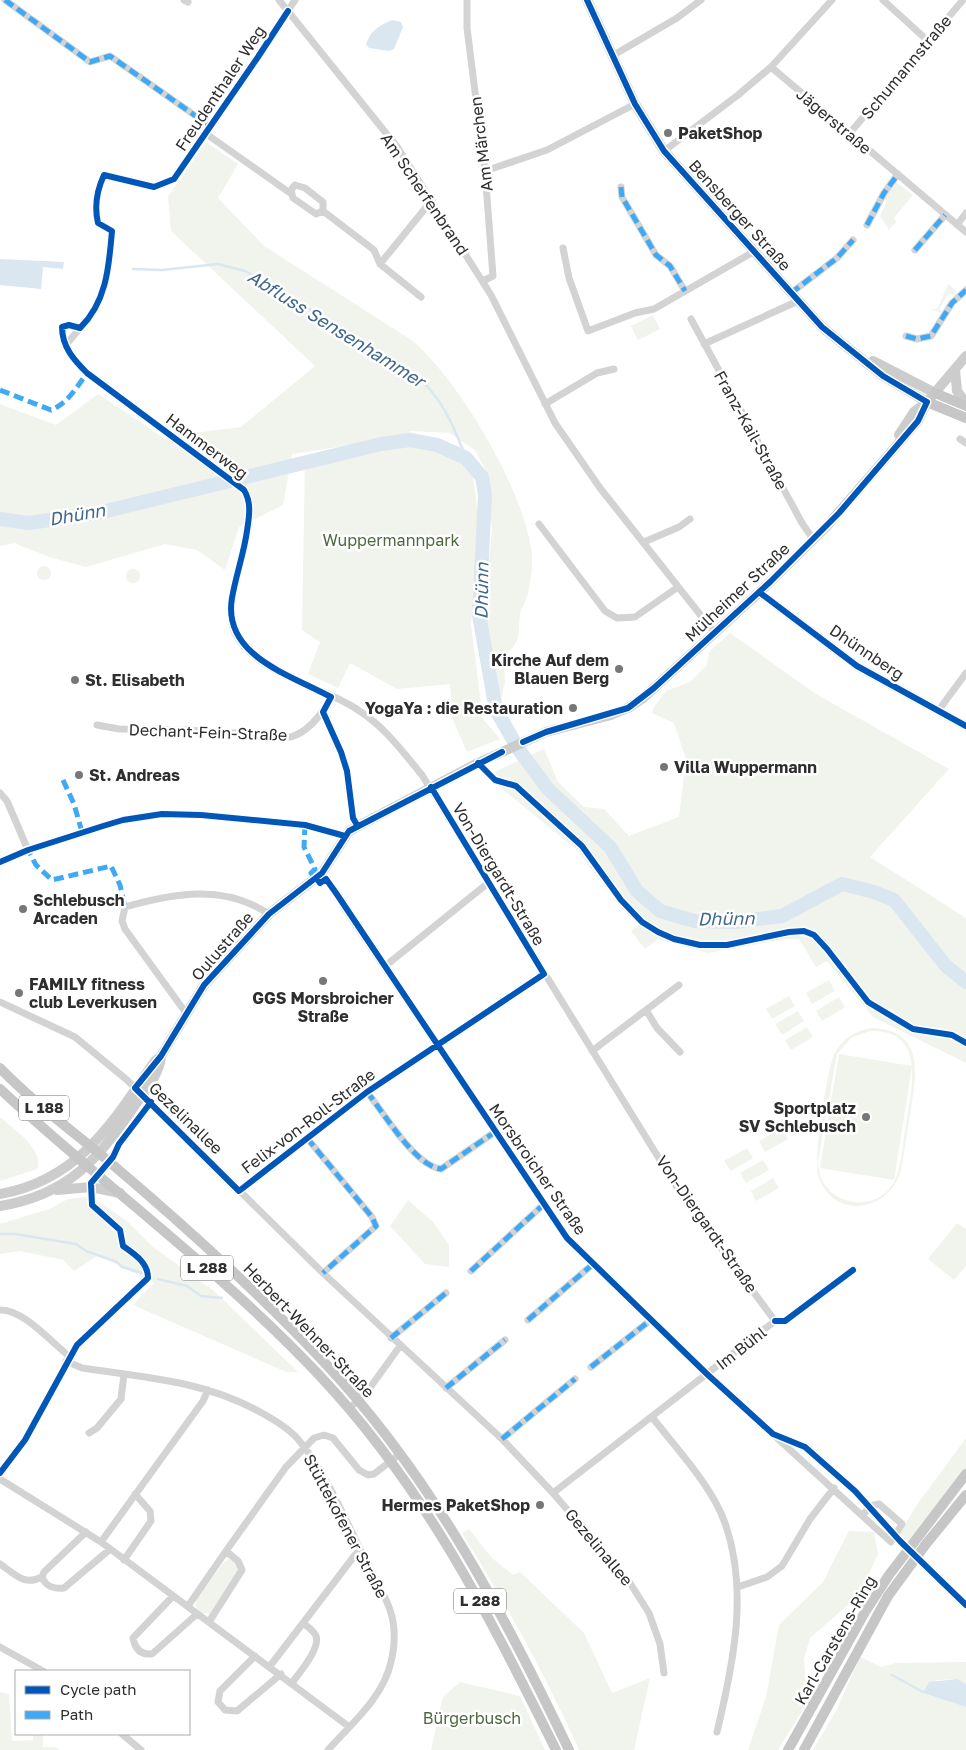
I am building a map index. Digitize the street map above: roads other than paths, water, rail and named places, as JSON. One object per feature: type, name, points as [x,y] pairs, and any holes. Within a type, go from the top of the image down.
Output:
[{"type":"main road","name":"Bensberger Straße","points":[[587,0],[635,104],[664,151],[822,327],[882,376],[927,402]]},
{"type":"main road","name":"Bensberger Straße","points":[[854,353],[935,393]]},
{"type":"main road","name":"Mülheimer Straße","points":[[345,836],[366,820],[478,763],[546,732],[628,708],[654,688],[759,592],[840,513],[918,420],[927,402],[966,356]]},
{"type":"main road","points":[[955,370],[957,390],[966,405]]},
{"type":"main road","points":[[935,393],[966,405]]},
{"type":"main road","points":[[927,402],[966,418]]},
{"type":"main road","name":"Oulustraße","points":[[0,1206],[28,1200],[53,1191],[88,1166],[99,1154],[204,986],[268,914],[322,873],[345,836]]},
{"type":"main road","name":"Herbert-Wehner-Straße","points":[[0,1068],[23,1091],[90,1146],[237,1277],[324,1362],[358,1401],[400,1453],[442,1511],[476,1567],[570,1750]]},
{"type":"main road","name":"Herbert-Wehner-Straße","points":[[0,1088],[78,1158],[229,1287],[320,1376],[349,1409],[412,1490],[466,1574],[556,1750]]},
{"type":"main road","name":"Oulustraße","points":[[0,1194],[44,1181],[61,1171],[90,1146],[139,1091]]},
{"type":"main road","points":[[53,1191],[91,1187],[120,1193]]},
{"type":"main road","name":"Karl-Carstens-Ring","points":[[788,1750],[865,1612],[889,1575],[966,1474]]},
{"type":"main road","name":"Karl-Carstens-Ring","points":[[804,1750],[870,1625],[888,1596],[926,1544],[966,1495]]},
{"type":"street","points":[[5,0],[90,62],[110,56],[210,126]]},
{"type":"street","name":"Am Scherfenbrand","points":[[279,0],[398,148],[483,281],[555,423],[600,488],[714,632]]},
{"type":"street","name":"Freudenthaler Weg","points":[[174,178],[295,0]]},
{"type":"street","name":"Am Märchen","points":[[467,0],[466,28],[485,171],[493,276],[483,281]]},
{"type":"street","points":[[612,56],[677,18],[701,0]]},
{"type":"street","points":[[664,151],[738,96],[770,68],[832,0]]},
{"type":"street","points":[[883,0],[928,41]]},
{"type":"street","name":"Schumannstraße","points":[[849,134],[962,0]]},
{"type":"street","name":"Jägerstraße","points":[[770,68],[966,232]]},
{"type":"street","points":[[485,171],[547,150],[635,104]]},
{"type":"street","points":[[205,133],[290,193],[293,198],[316,214],[324,211]]},
{"type":"street","points":[[867,225],[884,193],[898,174]]},
{"type":"street","points":[[290,193],[295,185],[301,185],[323,202],[324,211],[374,250],[380,264],[421,297]]},
{"type":"street","points":[[621,187],[622,197],[656,255],[670,266],[685,291]]},
{"type":"street","points":[[380,264],[432,200]]},
{"type":"street","points":[[957,225],[966,213]]},
{"type":"street","points":[[915,250],[945,215]]},
{"type":"street","points":[[66,346],[94,311],[108,272],[112,231]]},
{"type":"street","points":[[791,293],[837,258],[853,240]]},
{"type":"street","points":[[563,248],[569,278],[588,331],[635,314],[654,310],[755,251]]},
{"type":"street","points":[[906,336],[917,339],[931,336],[952,303],[966,290]]},
{"type":"street","points":[[704,344],[798,302]]},
{"type":"street","name":"Franz-Kail-Straße","points":[[691,319],[802,523],[813,539]]},
{"type":"street","points":[[66,346],[62,327],[69,325],[80,328]]},
{"type":"street","name":"Hammerweg","points":[[66,346],[74,360],[87,373],[244,490],[248,496],[250,509],[247,533],[230,612],[236,635],[257,657],[271,667],[357,709],[385,730],[431,787]]},
{"type":"street","points":[[545,404],[597,373],[614,369]]},
{"type":"street","points":[[644,542],[679,527],[690,519]]},
{"type":"street","points":[[539,524],[605,611],[617,618],[635,617],[678,587]]},
{"type":"street","name":"Dhünnberg","points":[[759,592],[857,666],[966,726]]},
{"type":"street","points":[[938,711],[966,673]]},
{"type":"street","name":"Dechant-Fein-Straße","points":[[97,725],[119,729],[188,730],[291,737],[302,733],[315,720],[331,696]]},
{"type":"street","name":"Von-Diergardt-Straße","points":[[431,787],[488,883],[681,1194],[775,1321]]},
{"type":"street","points":[[0,793],[6,801],[28,850],[0,862]]},
{"type":"street","points":[[384,967],[488,883]]},
{"type":"street","points":[[186,1013],[125,929],[122,921],[125,907],[213,893],[251,902],[268,914]]},
{"type":"street","name":"Morsbroicher Straße","points":[[343,906],[567,1238],[708,1374],[891,1542],[901,1528],[902,1524],[879,1504],[870,1506],[863,1515]]},
{"type":"street","name":"Felix-von-Roll-Straße","points":[[239,1191],[367,1092],[544,974]]},
{"type":"street","points":[[592,1051],[679,985]]},
{"type":"street","name":"Gezelinallee","points":[[0,1002],[75,1037],[139,1091],[323,1273],[502,1439],[554,1493],[630,1583],[644,1605],[660,1644],[664,1673]]},
{"type":"street","points":[[646,1010],[657,1028],[680,1052]]},
{"type":"street","name":"Felix-von-Roll-Straße","points":[[367,1092],[420,1160],[441,1169]]},
{"type":"street","name":"Morsbroicher Straße","points":[[441,1169],[495,1132]]},
{"type":"street","name":"Felix-von-Roll-Straße","points":[[307,1138],[372,1217],[376,1226],[323,1273]]},
{"type":"street","name":"Morsbroicher Straße","points":[[471,1271],[543,1205]]},
{"type":"street","points":[[528,1320],[593,1264]]},
{"type":"street","points":[[0,1473],[25,1440],[67,1359],[77,1345],[142,1283]]},
{"type":"street","points":[[391,1338],[446,1293]]},
{"type":"street","points":[[0,1310],[11,1312],[25,1319],[67,1359]]},
{"type":"street","points":[[591,1367],[652,1319]]},
{"type":"street","name":"Im Bühl","points":[[554,1493],[775,1321]]},
{"type":"street","points":[[446,1388],[505,1340]]},
{"type":"street","points":[[349,1409],[358,1401],[400,1346]]},
{"type":"street","name":"Stüttekofener Straße","points":[[67,1359],[82,1368],[168,1380],[208,1390],[260,1412],[284,1427],[304,1446],[343,1513],[390,1611],[395,1639],[392,1661],[383,1685],[328,1750]]},
{"type":"street","points":[[89,1433],[97,1428],[119,1402],[124,1374]]},
{"type":"street","points":[[502,1439],[575,1379]]},
{"type":"street","points":[[101,1542],[203,1401],[208,1390]]},
{"type":"street","points":[[652,1417],[713,1500],[725,1522],[734,1556],[738,1587],[735,1640],[728,1685],[717,1732]]},
{"type":"street","points":[[188,1606],[286,1467],[304,1446],[314,1438],[324,1435],[331,1437],[359,1470],[368,1475],[374,1474],[400,1453]]},
{"type":"street","points":[[0,1479],[101,1542],[109,1550],[281,1674],[348,1726]]},
{"type":"street","points":[[738,1587],[767,1577],[782,1566],[810,1519],[834,1488]]},
{"type":"street","points":[[124,1560],[151,1521],[150,1511],[135,1494]]},
{"type":"street","points":[[0,1564],[26,1581],[32,1582],[42,1576],[51,1564],[86,1532]]},
{"type":"street","points":[[42,1576],[44,1581],[55,1589],[64,1588],[109,1550]]},
{"type":"street","points":[[270,1666],[354,1555],[360,1550]]},
{"type":"street","points":[[209,1622],[242,1570],[238,1561],[226,1551]]},
{"type":"street","points":[[173,1596],[132,1638],[141,1653],[152,1654],[197,1614]]},
{"type":"street","points":[[292,1683],[313,1652],[317,1642],[316,1635],[304,1623]]},
{"type":"street","points":[[0,1646],[41,1670]]},
{"type":"street","points":[[255,1656],[220,1691],[218,1702],[223,1709],[230,1712],[237,1711],[281,1674]]},
{"type":"street","points":[[123,1735],[141,1750]]},
{"type":"waterway","name":"Abfluss Sensenhammer","points":[[133,269],[162,270],[218,264],[245,271],[270,284],[425,384],[439,401],[454,428],[466,458]]},
{"type":"waterway","name":"Dhünn","points":[[0,519],[29,523],[98,513],[381,444],[410,440],[437,445],[466,458],[482,477],[485,495],[479,615],[496,710],[519,750],[548,789],[610,847],[637,891],[660,911],[694,921],[735,922],[782,916],[842,884],[874,892],[894,900],[946,966],[966,982]]},
{"type":"waterway","points":[[0,1234],[15,1234],[76,1244],[86,1251],[117,1262],[122,1267],[142,1273]]},
{"type":"waterway","points":[[158,1279],[187,1286],[201,1296],[222,1298]]},
{"type":"waterway","points":[[892,1675],[923,1692],[926,1691]]},
{"type":"place","name":"PaketShop","points":[[668,133]]},
{"type":"place","name":"Kirche Auf dem Blauen Berg","points":[[619,669]]},
{"type":"place","name":"St. Elisabeth","points":[[75,680]]},
{"type":"place","name":"YogaYa : die Restauration","points":[[573,708]]},
{"type":"place","name":"Villa Wuppermann","points":[[664,767]]},
{"type":"place","name":"St. Andreas","points":[[79,775]]},
{"type":"place","name":"Schlebusch Arcaden","points":[[23,909]]},
{"type":"place","name":"GGS Morsbroicher Straße","points":[[323,981]]},
{"type":"place","name":"FAMILY fitness club Leverkusen","points":[[19,993]]},
{"type":"place","name":"Sportplatz SV Schlebusch","points":[[866,1117]]},
{"type":"place","name":"Hermes PaketShop","points":[[540,1505]]},
{"type":"park label","name":"Wuppermannpark","points":[[391,540]]},
{"type":"park label","name":"Bürgerbusch","points":[[472,1718]]}]
